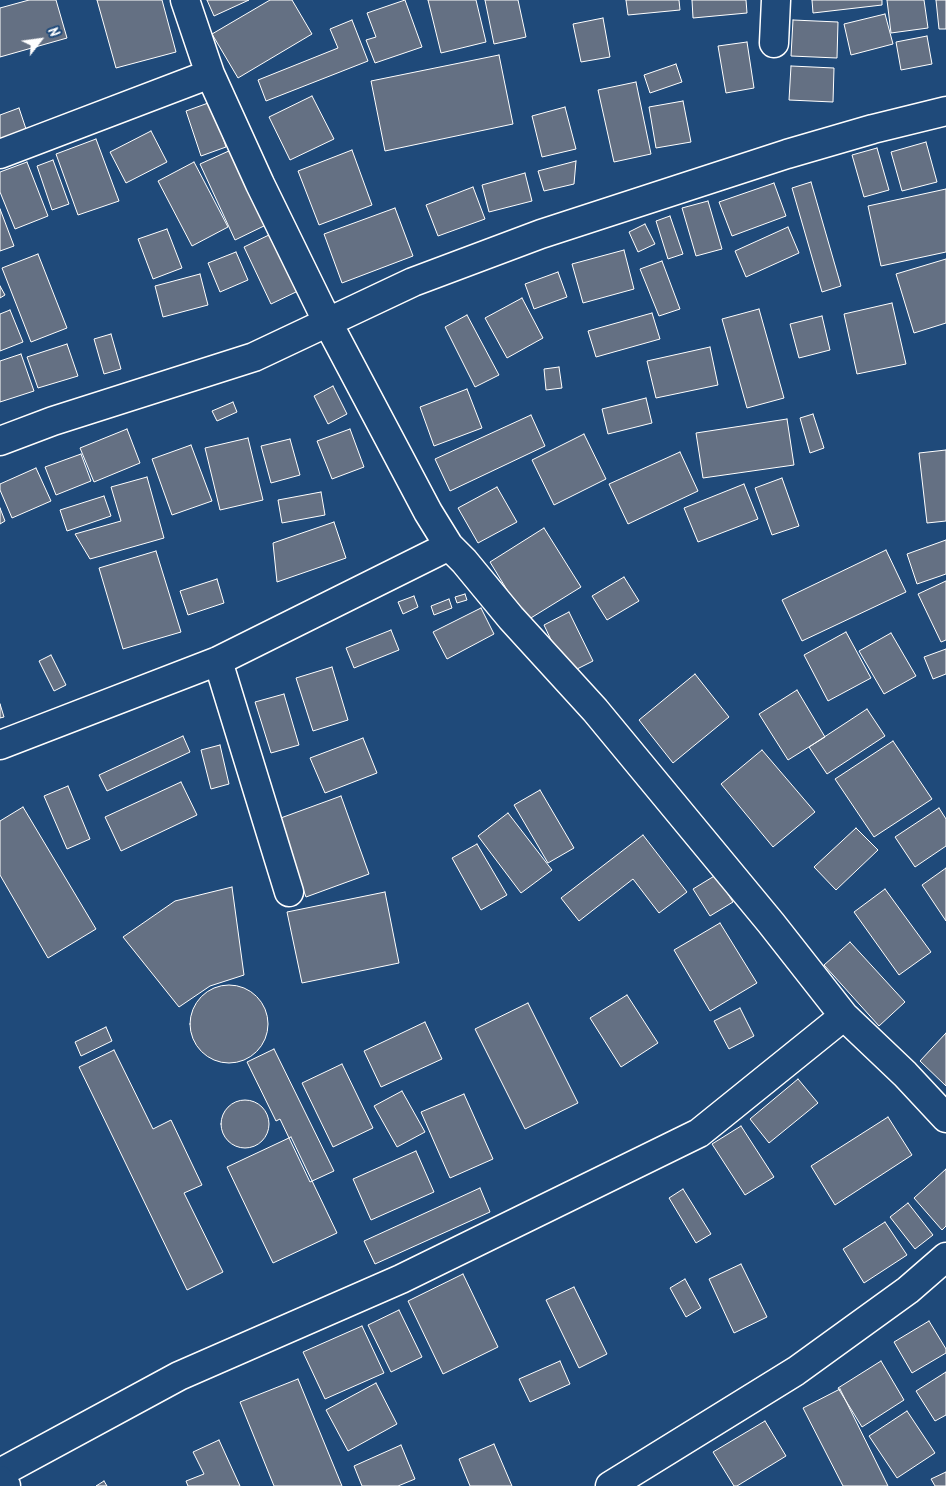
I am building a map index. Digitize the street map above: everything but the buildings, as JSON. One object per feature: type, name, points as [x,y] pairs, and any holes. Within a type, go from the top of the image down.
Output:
[{"type":"street","points":[[186,0],[210,74],[260,184],[328,323],[428,512],[449,546],[464,561],[511,618],[595,710],[770,922],[844,1016],[946,1118]]},
{"type":"street","points":[[774,44],[776,0]]},
{"type":"street","points":[[0,154],[210,74]]},
{"type":"street","points":[[0,441],[53,421],[254,357],[413,282],[541,234],[787,154],[873,129],[946,111]]},
{"type":"street","points":[[0,745],[218,660],[449,546]]},
{"type":"street","points":[[218,660],[289,892]]},
{"type":"street","points":[[0,1473],[179,1376],[401,1279],[700,1133],[844,1016]]},
{"type":"street","points":[[610,1486],[796,1371],[908,1290],[946,1257]]},
{"type":"street","points":[[0,1480],[6,1486]]}]
